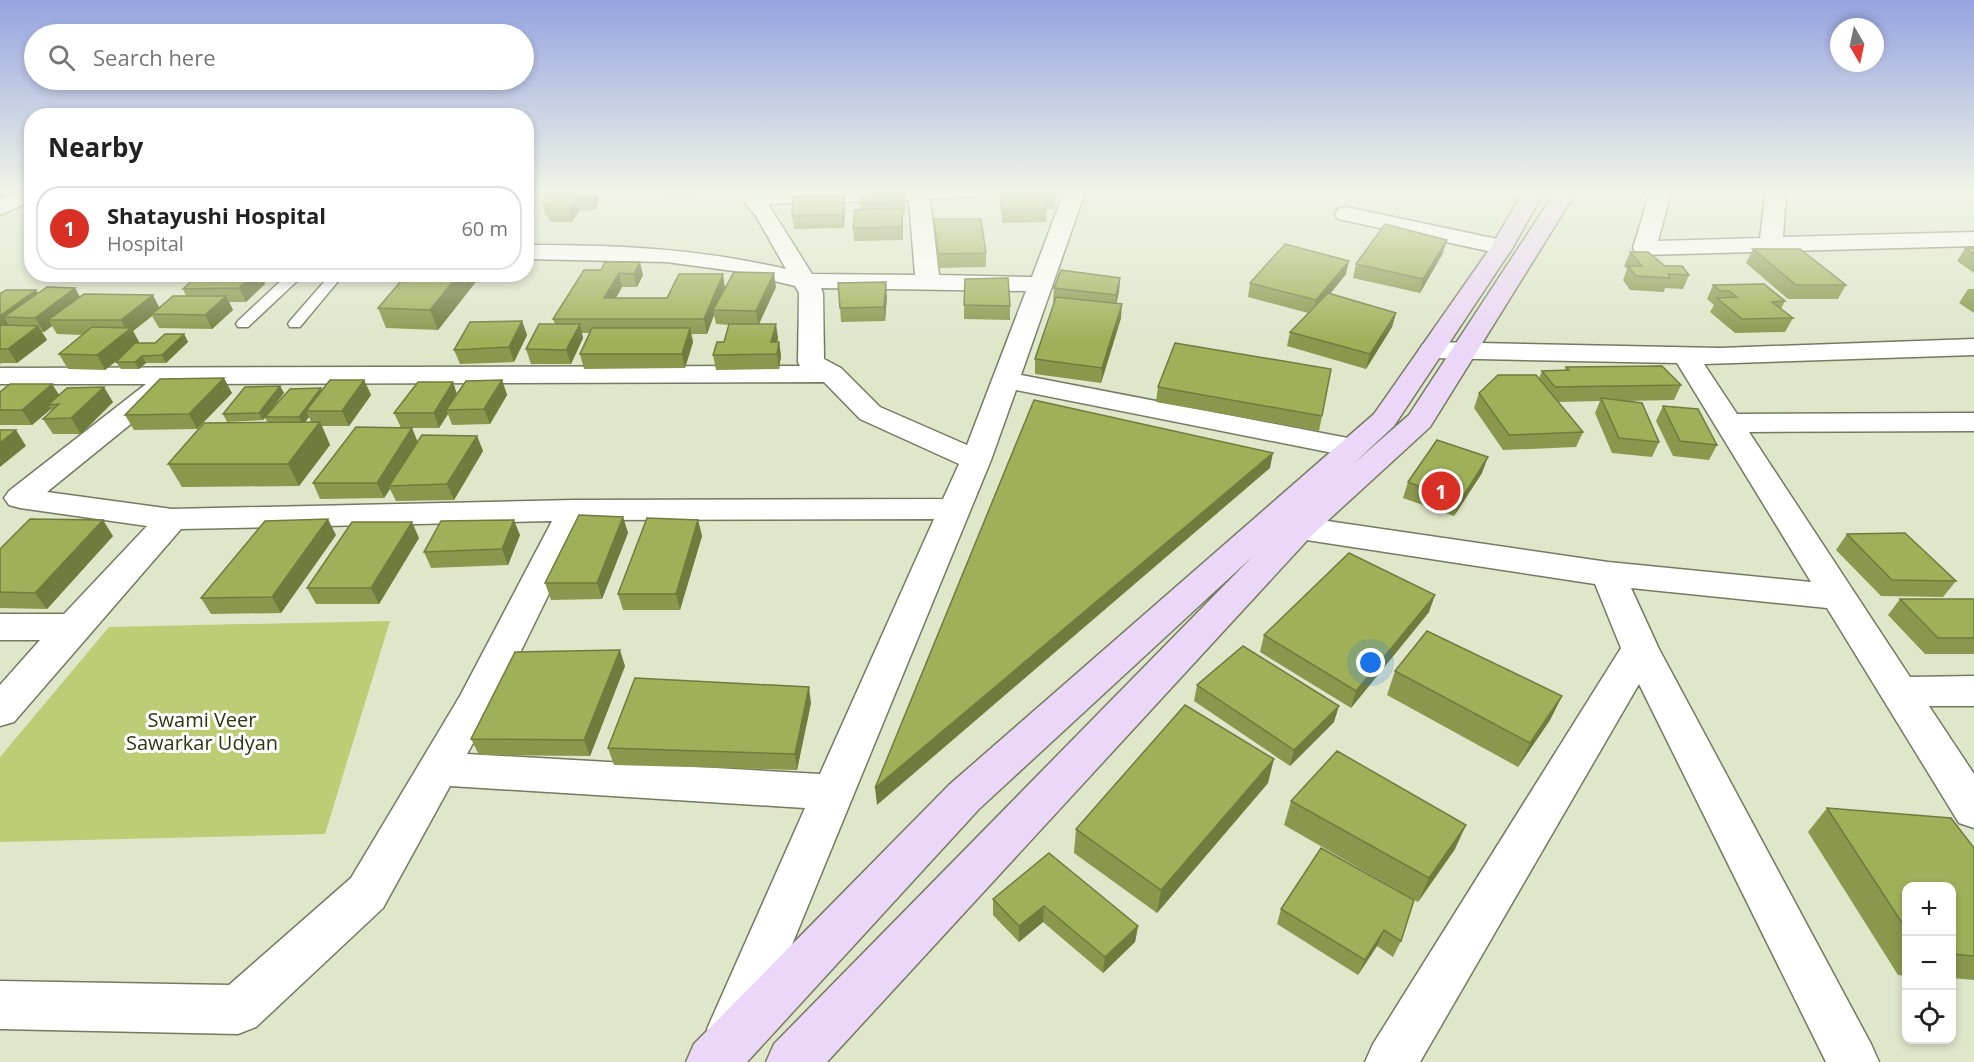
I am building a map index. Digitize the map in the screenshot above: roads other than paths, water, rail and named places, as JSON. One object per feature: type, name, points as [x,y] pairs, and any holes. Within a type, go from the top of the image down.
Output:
[{"type":"main road","points":[[792,1062],[1300,528],[1420,421],[1449,350],[1505,242]]},
{"type":"main road","points":[[717,1057],[964,797],[1384,420],[1449,350],[1529,242]]},
{"type":"street","points":[[781,242],[811,292],[811,362],[831,374],[870,413],[976,460]]},
{"type":"street","points":[[924,242],[928,282]]},
{"type":"street","points":[[717,1057],[834,792],[976,460],[1057,242]]},
{"type":"street","points":[[1476,242],[1502,247]]},
{"type":"street","points":[[1646,242],[1644,248],[1870,242]]},
{"type":"street","points":[[534,252],[666,255],[734,264],[804,281],[1041,284]]},
{"type":"street","points":[[1449,350],[1720,356],[1970,350]]},
{"type":"street","points":[[1685,355],[1974,810]]},
{"type":"street","points":[[0,376],[831,374]]},
{"type":"street","points":[[10,499],[174,375]]},
{"type":"street","points":[[1005,380],[1353,448]]},
{"type":"street","points":[[1728,423],[1974,422]]},
{"type":"street","points":[[10,499],[172,519],[574,510],[955,509]]},
{"type":"street","points":[[0,1005],[238,1010],[367,893],[475,704],[574,510]]},
{"type":"street","points":[[0,711],[172,519]]},
{"type":"street","points":[[1300,528],[1608,573],[1839,597]]},
{"type":"street","points":[[1608,573],[1640,650],[1853,1062]]},
{"type":"street","points":[[0,627],[73,627]]},
{"type":"street","points":[[1390,1062],[1640,650]]},
{"type":"street","points":[[1900,692],[1974,691]]},
{"type":"street","points":[[438,769],[834,792]]},
{"type":"lane","points":[[243,324],[288,282]]},
{"type":"lane","points":[[295,324],[331,282]]},
{"type":"place","name":"Shatayushi Hospital","points":[[1441,491]]},
{"type":"park label","name":"Swami Veer Sawarkar Udyan","points":[[202,730]]}]
